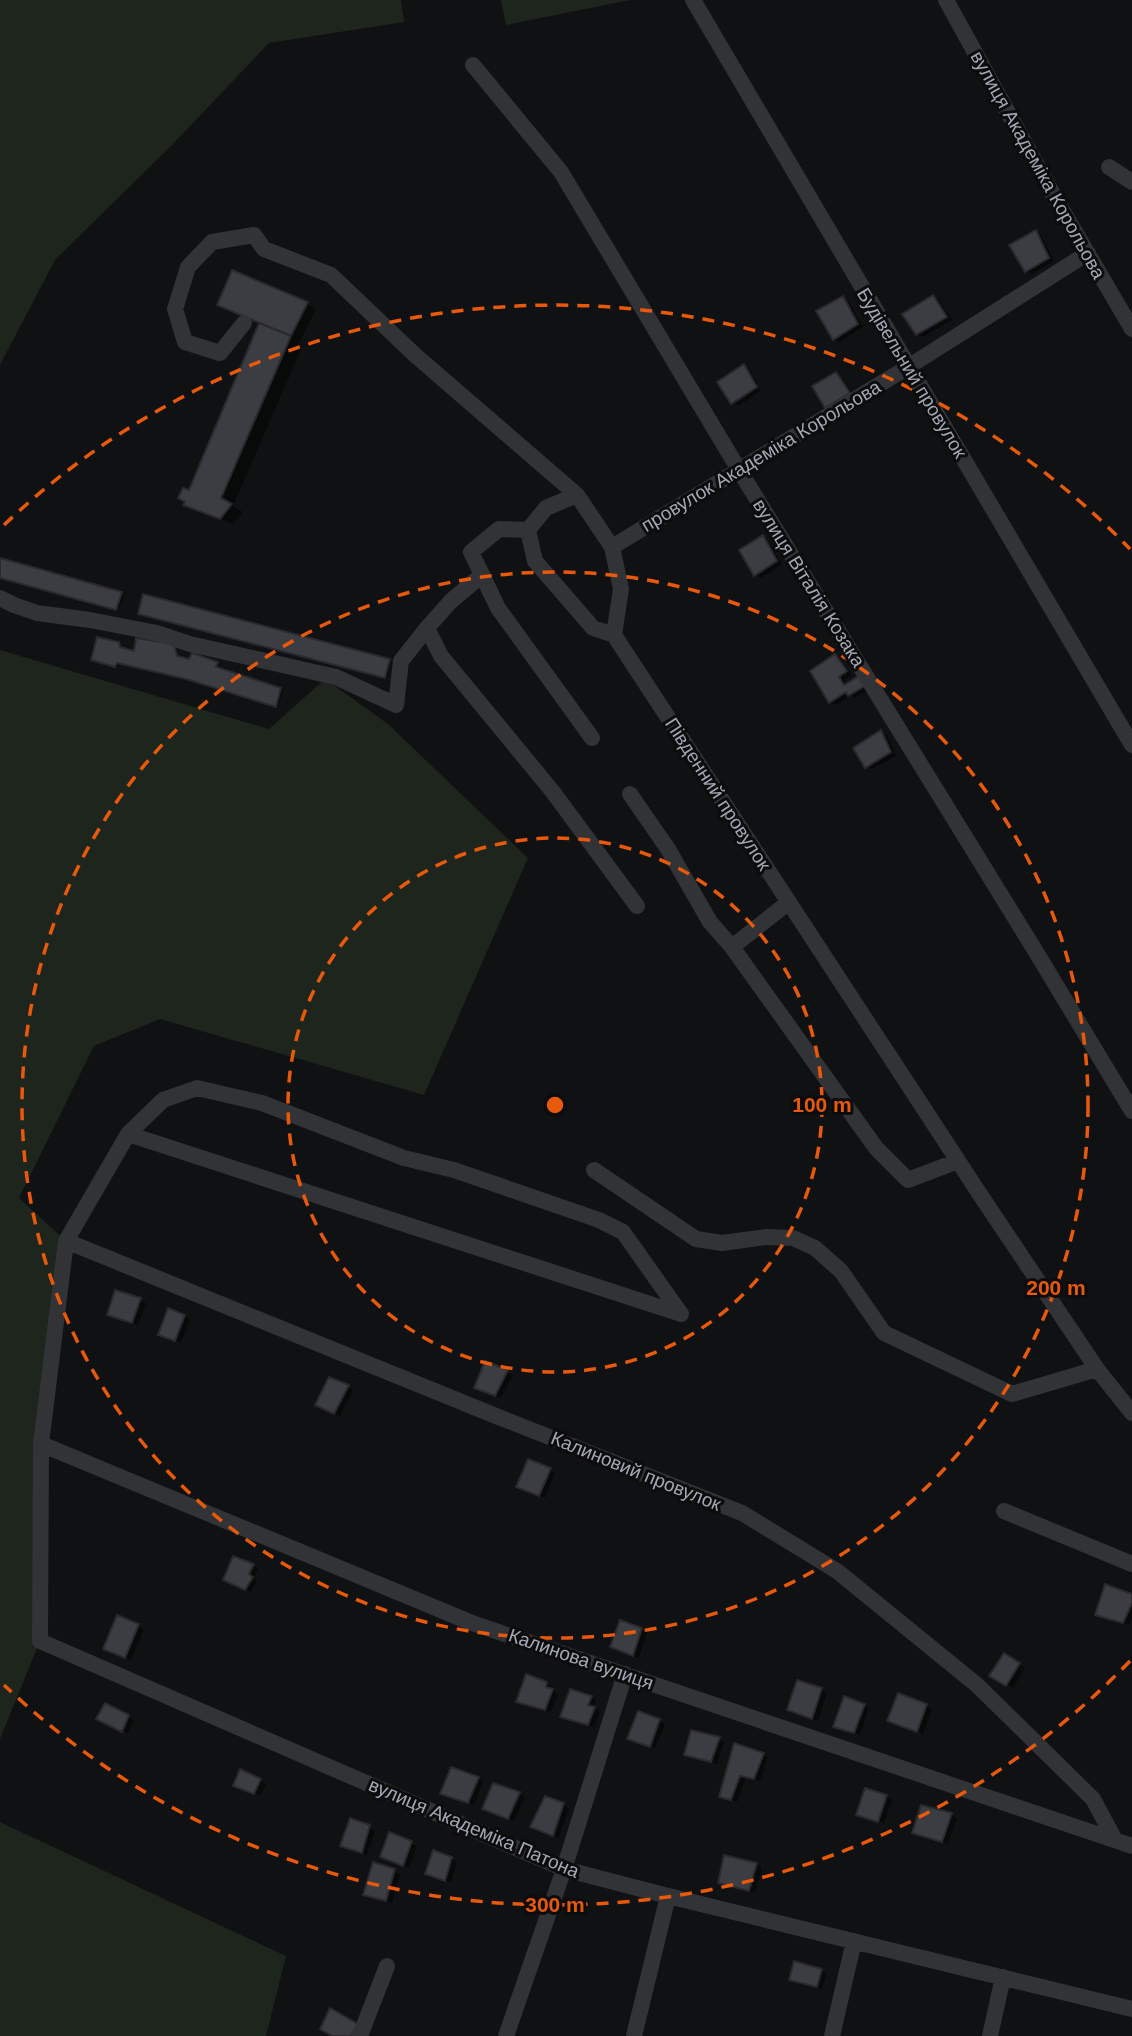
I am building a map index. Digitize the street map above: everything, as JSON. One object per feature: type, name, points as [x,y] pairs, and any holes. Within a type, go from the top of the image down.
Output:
[{"type":"street","name":"Будівельний провулок","points":[[693,0],[1132,745]]},
{"type":"street","name":"вулиця Академіка Корольова","points":[[946,0],[1088,253],[1128,312],[1132,329]]},
{"type":"street","name":"вулиця Віталія Козака","points":[[473,65],[561,172],[739,470],[1130,1103]]},
{"type":"street","points":[[1109,167],[1132,182]]},
{"type":"street","points":[[244,323],[220,353],[185,342],[175,309],[188,267],[212,242],[254,235],[264,249],[331,275],[415,355],[577,495],[612,547],[621,589],[614,635],[593,628],[535,561],[528,530]]},
{"type":"street","name":"провулок Академіка Корольова","points":[[612,547],[908,367],[1088,253]]},
{"type":"street","points":[[528,530],[546,508],[577,495]]},
{"type":"street","points":[[528,530],[499,529],[471,552],[498,608],[592,738]]},
{"type":"street","points":[[0,598],[37,613],[157,633],[336,677],[396,705],[401,662],[451,601],[482,575]]},
{"type":"street","points":[[427,628],[441,656],[552,792],[638,906]]},
{"type":"street","name":"Південний провулок","points":[[614,635],[958,1161],[1097,1369],[1132,1413]]},
{"type":"street","points":[[630,794],[668,849],[710,922],[732,947],[876,1148],[908,1180],[958,1161]]},
{"type":"street","points":[[732,947],[789,902]]},
{"type":"street","points":[[41,1444],[66,1241],[128,1134],[163,1100],[197,1088],[262,1103],[404,1158],[454,1170],[600,1220],[623,1232],[681,1314],[128,1134]]},
{"type":"street","points":[[594,1170],[696,1239],[722,1243],[766,1237],[793,1238],[815,1248],[841,1270],[884,1333],[1012,1394],[1097,1369]]},
{"type":"street","name":"Калиновий провулок","points":[[66,1241],[743,1513],[837,1571],[977,1685],[1093,1799],[1115,1840]]},
{"type":"street","name":"вулиця Академіка Патона","points":[[41,1444],[40,1641],[564,1869],[1132,2009]]},
{"type":"street","name":"Калинова вулиця","points":[[41,1444],[472,1622],[1132,1846]]},
{"type":"street","points":[[1004,1511],[1132,1564]]},
{"type":"street","points":[[506,2036],[564,1869],[625,1674]]},
{"type":"street","points":[[634,2036],[668,1896]]},
{"type":"street","points":[[832,2036],[854,1941]]},
{"type":"street","points":[[360,2036],[387,1966]]},
{"type":"street","points":[[990,2036],[1003,1977]]},
{"type":"shaded area","points":[[0,0],[401,0],[404,22],[269,43],[173,144],[55,260],[0,365]]},
{"type":"shaded area","points":[[501,0],[630,0],[506,25]]},
{"type":"shaded area","points":[[0,650],[269,729],[325,679],[388,724],[528,858],[424,1095],[160,1019],[94,1046],[19,1198],[66,1241],[41,1444],[40,1641],[0,1739]]},
{"type":"shaded area","points":[[0,1822],[286,1956],[266,2036],[0,2036]]},
{"type":"building","points":[[1036,230],[1049,258],[1025,272],[1009,245]]},
{"type":"building","points":[[232,270],[308,302],[291,336],[217,305]]},
{"type":"building","points":[[933,295],[947,317],[916,335],[902,314]]},
{"type":"building","points":[[843,296],[858,324],[833,340],[816,311]]},
{"type":"building","points":[[259,323],[291,336],[221,498],[232,504],[220,519],[183,505],[185,502],[178,498],[183,488],[189,490]]},
{"type":"building","points":[[744,364],[757,387],[731,404],[717,382]]},
{"type":"building","points":[[836,372],[850,393],[825,408],[812,386]]},
{"type":"building","points":[[763,535],[777,561],[754,576],[739,550]]},
{"type":"building","points":[[0,558],[122,592],[116,610],[0,578]]},
{"type":"building","points":[[143,594],[390,659],[385,678],[138,614]]},
{"type":"building","points":[[97,637],[119,642],[120,647],[134,651],[136,638],[174,644],[177,656],[189,659],[192,653],[218,662],[216,667],[281,688],[276,707],[186,679],[117,663],[115,667],[91,660]]},
{"type":"building","points":[[835,654],[847,671],[839,677],[844,685],[859,676],[865,686],[848,696],[846,692],[829,703],[810,671]]},
{"type":"building","points":[[881,730],[891,752],[865,768],[853,748]]},
{"type":"building","points":[[115,1290],[141,1298],[132,1323],[107,1315]]},
{"type":"building","points":[[168,1308],[185,1315],[175,1341],[158,1335]]},
{"type":"building","points":[[485,1361],[508,1370],[495,1396],[474,1388]]},
{"type":"building","points":[[329,1377],[349,1385],[334,1414],[315,1405]]},
{"type":"building","points":[[528,1459],[551,1468],[539,1496],[516,1487]]},
{"type":"building","points":[[233,1556],[254,1564],[249,1574],[253,1577],[245,1590],[223,1580]]},
{"type":"building","points":[[1105,1584],[1132,1594],[1132,1603],[1123,1623],[1095,1615]]},
{"type":"building","points":[[117,1615],[139,1624],[125,1658],[103,1649]]},
{"type":"building","points":[[620,1620],[642,1628],[633,1656],[610,1647]]},
{"type":"building","points":[[1004,1653],[1020,1663],[1006,1686],[989,1676]]},
{"type":"building","points":[[526,1674],[547,1682],[546,1687],[553,1689],[545,1710],[516,1702]]},
{"type":"building","points":[[797,1680],[822,1688],[812,1719],[787,1710]]},
{"type":"building","points":[[570,1689],[592,1696],[588,1705],[595,1707],[588,1725],[560,1717]]},
{"type":"building","points":[[898,1693],[927,1704],[917,1732],[887,1721]]},
{"type":"building","points":[[844,1696],[865,1704],[854,1733],[833,1727]]},
{"type":"building","points":[[105,1703],[129,1715],[122,1732],[96,1719]]},
{"type":"building","points":[[638,1711],[660,1719],[650,1747],[627,1739]]},
{"type":"building","points":[[691,1730],[720,1737],[711,1762],[684,1755]]},
{"type":"building","points":[[734,1743],[764,1753],[754,1779],[740,1776],[731,1800],[719,1797]]},
{"type":"building","points":[[451,1767],[479,1777],[468,1803],[440,1794]]},
{"type":"building","points":[[240,1769],[261,1779],[254,1794],[233,1786]]},
{"type":"building","points":[[493,1783],[520,1792],[508,1819],[482,1809]]},
{"type":"building","points":[[865,1788],[887,1795],[878,1822],[856,1815]]},
{"type":"building","points":[[545,1796],[564,1803],[553,1836],[530,1827]]},
{"type":"building","points":[[921,1805],[952,1813],[942,1842],[912,1833]]},
{"type":"building","points":[[350,1818],[370,1825],[362,1853],[340,1846]]},
{"type":"building","points":[[389,1832],[412,1841],[403,1866],[380,1857]]},
{"type":"building","points":[[433,1850],[452,1857],[445,1881],[425,1874]]},
{"type":"building","points":[[724,1855],[757,1863],[749,1891],[718,1883]]},
{"type":"building","points":[[373,1862],[395,1869],[386,1901],[363,1895]]},
{"type":"building","points":[[794,1961],[822,1969],[817,1987],[789,1980]]},
{"type":"building","points":[[330,2008],[358,2024],[351,2036],[332,2036],[320,2029]]}]
